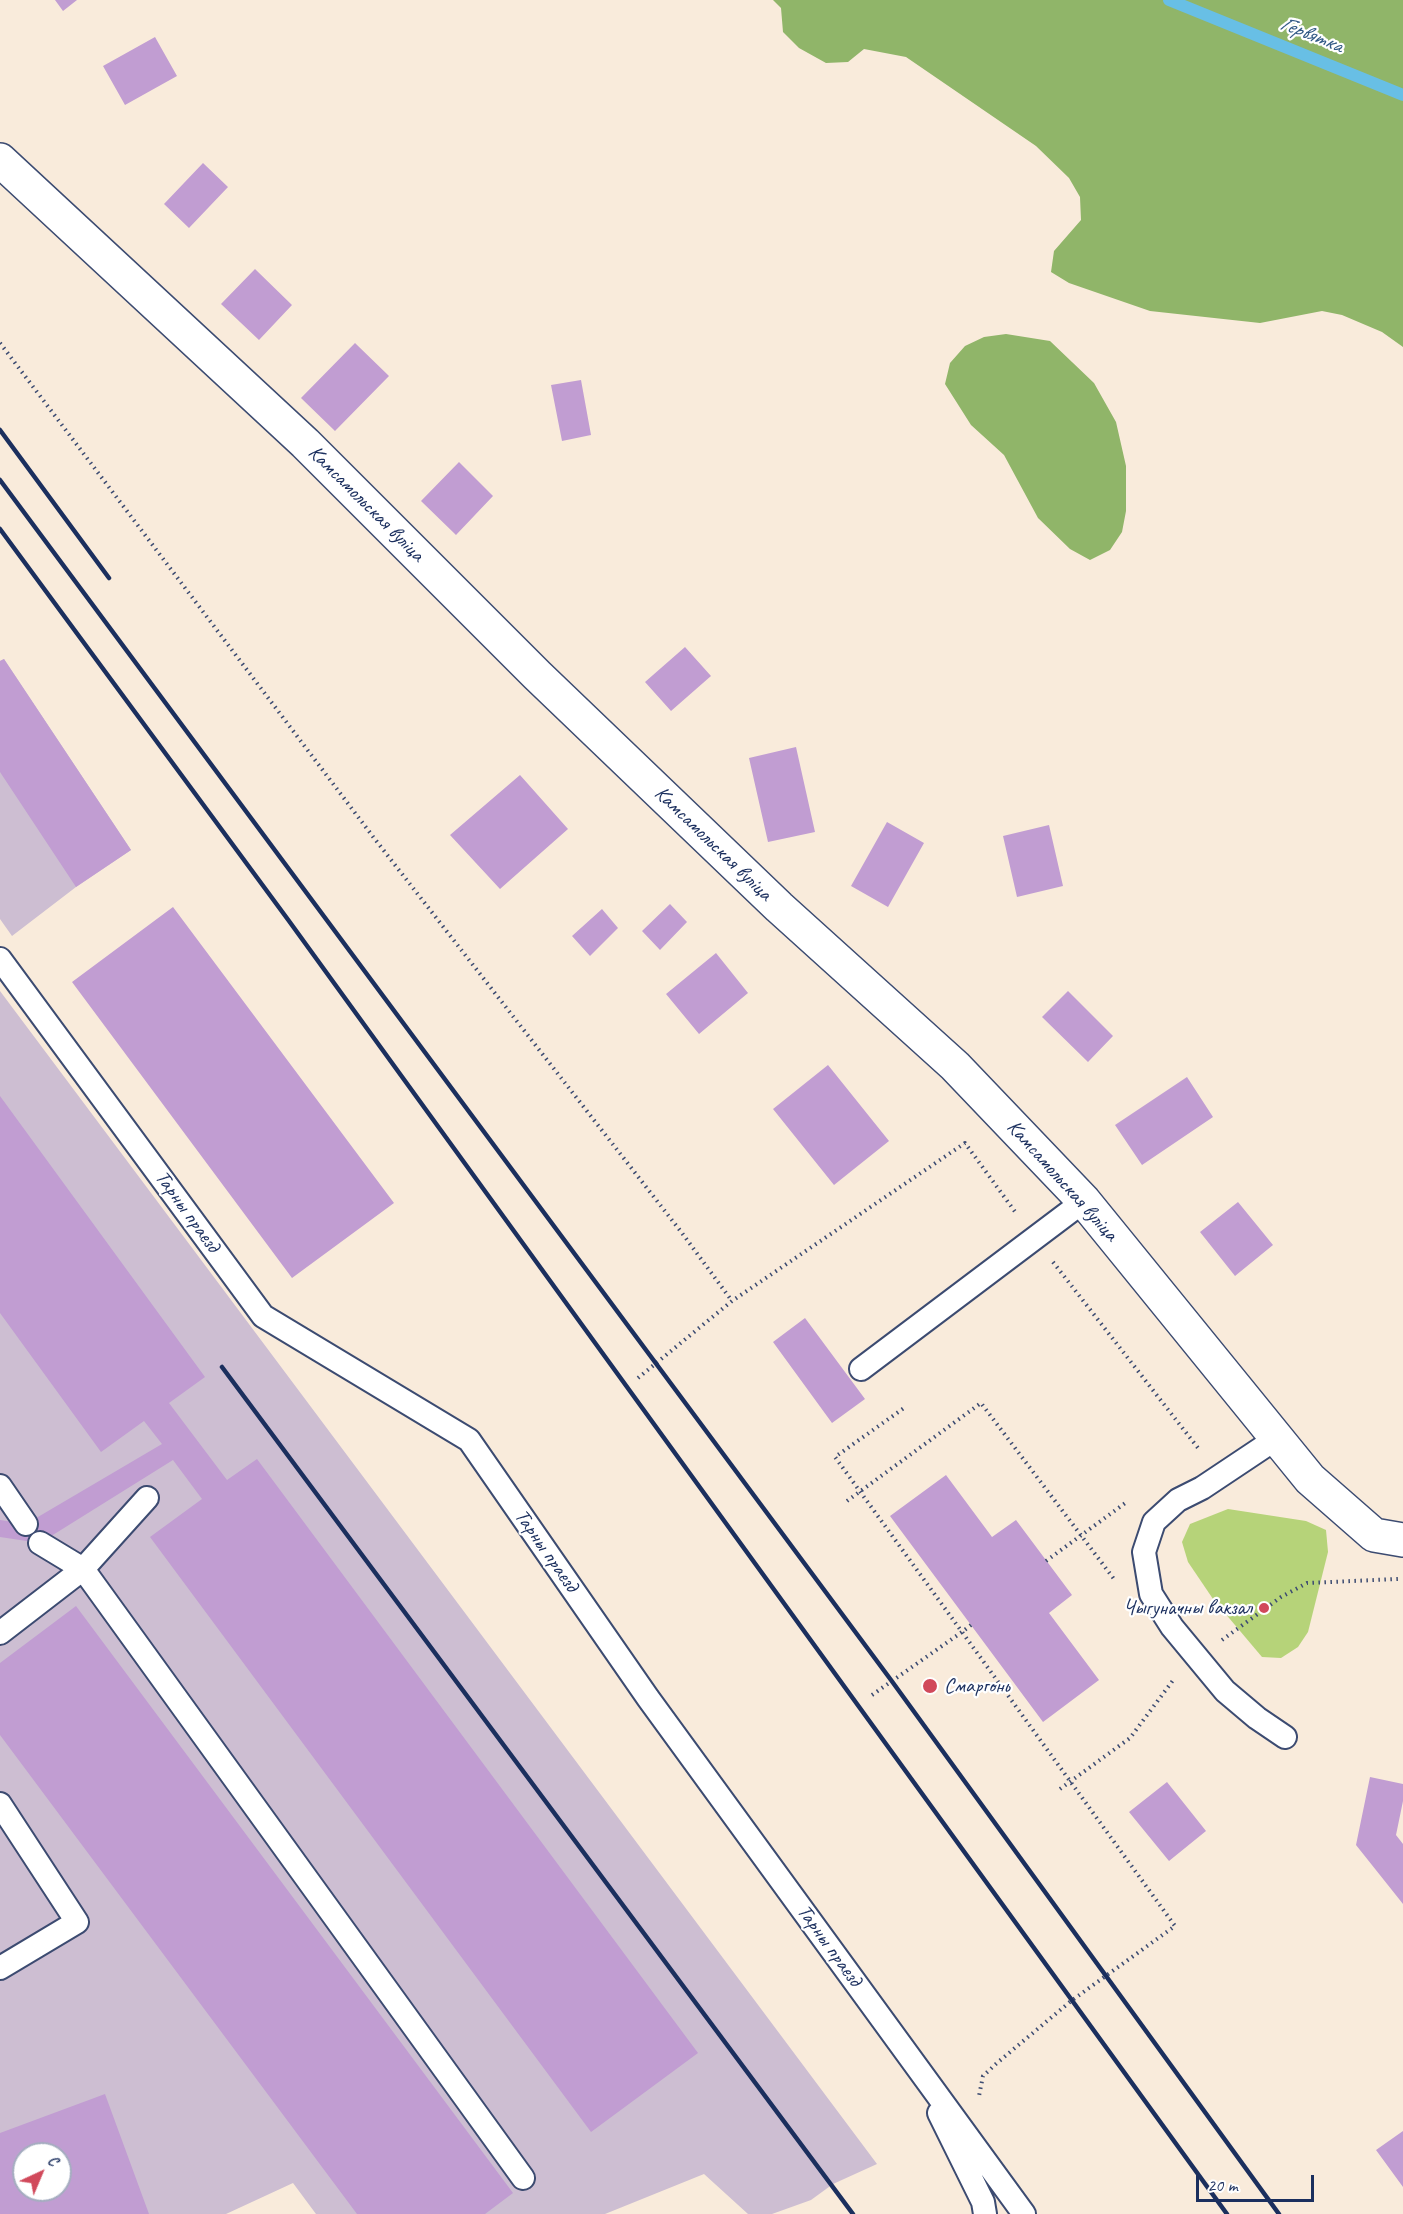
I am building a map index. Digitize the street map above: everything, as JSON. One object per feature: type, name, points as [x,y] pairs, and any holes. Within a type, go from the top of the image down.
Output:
[{"type":"street","name":"Камсамольская вуліца","points":[[0,160],[305,443],[537,675],[779,907],[956,1066],[1084,1201],[1310,1479],[1374,1535],[1403,1540]]},
{"type":"lane","name":"Тарны праезд","points":[[0,960],[263,1316],[469,1440],[648,1698],[1024,2214]]},
{"type":"lane","points":[[861,1369],[1084,1201]]},
{"type":"lane","points":[[1277,1438],[1202,1488],[1178,1500],[1154,1522],[1144,1552],[1150,1594],[1172,1627],[1225,1691],[1257,1718],[1286,1737]]},
{"type":"lane","points":[[0,1486],[26,1524]]},
{"type":"lane","points":[[0,1633],[83,1569],[147,1498]]},
{"type":"lane","points":[[40,1543],[83,1569],[523,2178]]},
{"type":"lane","points":[[0,1803],[77,1922],[0,1968]]},
{"type":"lane","points":[[918,2068],[983,2202],[985,2214]]},
{"type":"path","points":[[0,343],[374,838],[682,1233],[732,1301]]},
{"type":"path","points":[[638,1378],[732,1301],[965,1143],[1034,1237],[1198,1448],[1190,1455]]},
{"type":"path","points":[[847,1501],[981,1403],[1118,1584]]},
{"type":"path","points":[[904,1408],[835,1457],[1175,1926],[1071,2001],[997,2063]]},
{"type":"path","points":[[1046,1561],[1136,1495]]},
{"type":"path","points":[[872,1695],[971,1626]]},
{"type":"shaded area","points":[[4,659],[131,850],[76,887],[12,936],[0,919],[0,661]]},
{"type":"shaded area","points":[[0,991],[877,2164],[833,2184],[811,2200],[772,2214],[748,2214],[704,2174],[605,2214],[316,2214],[293,2183],[226,2214],[0,2214]]},
{"type":"green space","points":[[773,0],[1403,0],[1403,347],[1382,332],[1342,315],[1322,311],[1260,323],[1150,311],[1069,283],[1051,272],[1054,251],[1081,220],[1080,197],[1069,178],[1036,146],[906,57],[864,49],[848,62],[826,63],[799,48],[783,32],[781,8]]},
{"type":"green space","points":[[1006,334],[1050,341],[1094,383],[1116,422],[1126,466],[1126,511],[1122,532],[1110,550],[1090,560],[1070,549],[1038,518],[1004,455],[971,425],[945,384],[950,363],[965,346],[984,337]]},
{"type":"green space","points":[[1228,1509],[1306,1521],[1326,1530],[1328,1552],[1308,1632],[1298,1647],[1281,1658],[1262,1657],[1213,1599],[1188,1562],[1182,1542],[1190,1524]]},
{"type":"building","points":[[55,0],[77,0],[63,11]]},
{"type":"building","points":[[155,37],[177,76],[125,105],[103,66]]},
{"type":"building","points":[[203,163],[228,187],[189,228],[164,204]]},
{"type":"building","points":[[255,269],[292,305],[259,340],[221,304]]},
{"type":"building","points":[[355,343],[389,376],[335,431],[301,398]]},
{"type":"building","points":[[581,380],[591,435],[562,441],[551,385]]},
{"type":"building","points":[[459,462],[493,496],[456,535],[421,501]]},
{"type":"building","points":[[685,647],[711,676],[671,711],[645,682]]},
{"type":"building","points":[[4,659],[131,850],[76,887],[0,772],[0,661]]},
{"type":"building","points":[[796,747],[815,832],[768,842],[749,758]]},
{"type":"building","points":[[520,775],[568,829],[500,889],[450,835]]},
{"type":"building","points":[[887,822],[924,843],[888,907],[851,886]]},
{"type":"building","points":[[1049,825],[1063,886],[1017,897],[1003,836]]},
{"type":"building","points":[[670,904],[687,922],[660,950],[642,931]]},
{"type":"building","points":[[173,907],[394,1203],[292,1278],[72,982]]},
{"type":"building","points":[[602,909],[618,928],[590,956],[572,936]]},
{"type":"building","points":[[716,953],[748,993],[699,1034],[666,994]]},
{"type":"building","points":[[1068,991],[1113,1036],[1088,1062],[1042,1017]]},
{"type":"building","points":[[828,1065],[889,1141],[834,1185],[773,1109]]},
{"type":"building","points":[[1187,1077],[1213,1117],[1142,1165],[1115,1125]]},
{"type":"building","points":[[0,1096],[205,1377],[169,1403],[227,1480],[257,1459],[698,2053],[591,2132],[150,1537],[202,1499],[173,1460],[40,1543],[0,1537],[0,1520],[26,1524],[162,1444],[144,1421],[101,1452],[0,1313]]},
{"type":"building","points":[[1238,1202],[1273,1245],[1235,1276],[1200,1232]]},
{"type":"building","points":[[805,1318],[865,1399],[832,1423],[773,1342]]},
{"type":"building","name":"Смаргонь","points":[[946,1475],[992,1537],[1016,1520],[1072,1595],[1049,1613],[1099,1680],[1043,1722],[890,1516]]},
{"type":"building","points":[[76,1606],[513,2193],[485,2214],[357,2214],[0,1735],[0,1663]]},
{"type":"building","points":[[1370,1777],[1403,1784],[1403,1801],[1396,1835],[1403,1844],[1403,1904],[1356,1845]]},
{"type":"building","points":[[1167,1782],[1206,1831],[1169,1861],[1129,1812]]},
{"type":"building","points":[[105,2094],[149,2214],[0,2214],[0,2133]]},
{"type":"building","points":[[1403,2131],[1403,2187],[1376,2150]]},
{"type":"waterway","name":"Гервятка","points":[[1169,0],[1403,95]]},
{"type":"railway","points":[[0,430],[109,578]]},
{"type":"railway","points":[[0,480],[891,1680],[1279,2214]]},
{"type":"railway","points":[[0,529],[289,921],[1227,2214]]},
{"type":"railway","points":[[222,1367],[853,2214]]},
{"type":"place","name":"Чыгуначны вакзал","points":[[1264,1608]]},
{"type":"place","name":"Смаргонь","points":[[930,1686]]}]
